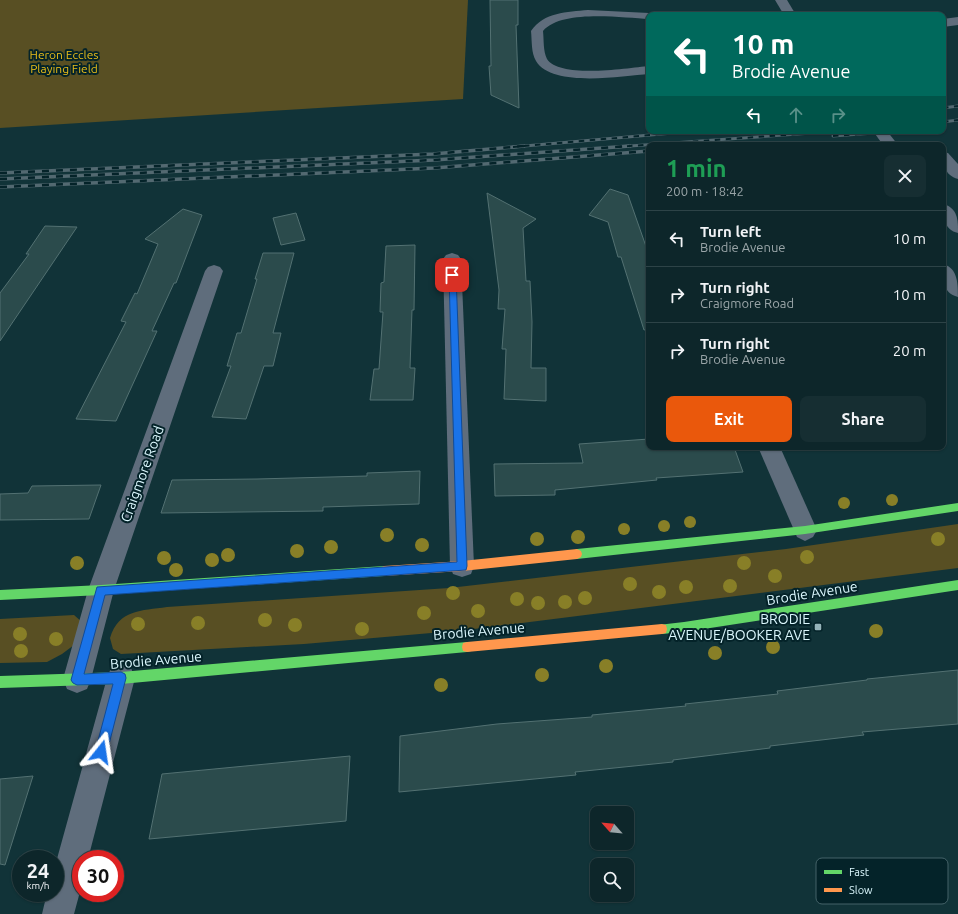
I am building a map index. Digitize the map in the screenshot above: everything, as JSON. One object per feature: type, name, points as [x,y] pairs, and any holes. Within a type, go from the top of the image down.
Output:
[{"type":"street","points":[[780,0],[788,12]]},
{"type":"street","points":[[646,16],[580,14],[561,16],[546,21],[538,28],[537,31],[542,62],[546,67],[553,70],[563,73],[588,75],[646,70]]},
{"type":"street","points":[[946,22],[958,21]]},
{"type":"street","points":[[882,134],[889,142]]},
{"type":"street","points":[[946,160],[958,174]]},
{"type":"street","points":[[946,214],[958,228]]},
{"type":"street","points":[[452,259],[462,566]]},
{"type":"street","points":[[946,266],[958,266]]},
{"type":"street","name":"Craigmore Road","points":[[77,680],[101,590],[214,271]]},
{"type":"street","points":[[946,274],[958,291]]},
{"type":"street","points":[[770,450],[805,530]]},
{"type":"street","points":[[0,595],[101,590],[462,566],[805,530],[958,506]]},
{"type":"street","name":"Brodie Avenue","points":[[0,682],[121,678],[684,627],[958,586]]},
{"type":"street","points":[[58,914],[121,678]]},
{"type":"green space","name":"Heron Eccles Playing Field","points":[[0,0],[468,0],[463,99],[0,128]]},
{"type":"green space","points":[[958,524],[958,568],[466,630],[304,644],[121,654],[113,649],[110,638],[119,621],[132,613],[148,609],[449,588],[786,549]]},
{"type":"green space","points":[[74,615],[83,623],[74,645],[62,654],[47,662],[0,663],[0,619]]},
{"type":"building","points":[[490,0],[518,0],[518,25],[516,25],[519,108],[491,95],[489,66],[491,66]]},
{"type":"building","points":[[610,189],[628,195],[646,246],[646,330],[644,330],[621,257],[618,257],[608,222],[589,215]]},
{"type":"building","points":[[487,193],[536,219],[523,228],[526,281],[530,281],[532,322],[531,368],[546,368],[546,401],[504,399],[506,349],[502,349],[505,309],[498,309],[499,290]]},
{"type":"building","points":[[183,209],[202,215],[176,283],[174,283],[152,331],[157,331],[116,421],[76,419],[126,322],[121,321],[135,293],[137,294],[158,244],[145,239]]},
{"type":"building","points":[[296,213],[305,240],[281,245],[273,218]]},
{"type":"building","points":[[45,226],[77,227],[0,341],[0,293],[29,254],[26,254]]},
{"type":"building","points":[[415,245],[414,310],[412,310],[410,368],[415,368],[413,400],[370,400],[374,369],[379,369],[383,312],[380,312],[381,283],[384,282],[386,246]]},
{"type":"building","points":[[263,253],[294,253],[273,333],[281,333],[273,366],[264,366],[246,419],[212,417],[231,366],[227,366],[237,333],[241,333]]},
{"type":"building","points":[[646,439],[646,450],[735,450],[743,472],[656,478],[657,480],[555,490],[555,495],[495,496],[494,464],[583,463],[579,444]]},
{"type":"building","points":[[420,471],[419,504],[323,507],[323,511],[161,513],[172,480],[367,476],[367,473]]},
{"type":"building","points":[[101,485],[89,519],[0,520],[0,494],[28,493],[32,486]]},
{"type":"building","points":[[958,670],[958,724],[862,732],[864,735],[770,746],[770,748],[673,760],[673,762],[575,772],[576,775],[399,792],[400,736],[497,724],[592,717],[592,715],[686,706],[685,704],[778,694],[777,691],[867,679]]},
{"type":"building","points":[[350,756],[346,821],[149,839],[162,774]]},
{"type":"building","points":[[33,776],[5,865],[0,864],[0,779]]},
{"type":"railway","points":[[946,108],[958,106]]},
{"type":"railway","points":[[946,122],[958,120]]},
{"type":"railway","points":[[513,147],[662,134]]},
{"type":"railway","points":[[686,142],[799,134]]},
{"type":"railway","points":[[833,136],[861,134]]},
{"type":"railway","points":[[616,147],[646,145]]},
{"type":"railway","points":[[0,173],[433,154],[524,146]]},
{"type":"railway","points":[[616,147],[630,146]]},
{"type":"railway","points":[[0,179],[434,160],[616,147]]},
{"type":"railway","points":[[0,187],[434,168],[646,151]]},
{"type":"traffic: fast","points":[[577,554],[805,530],[958,507]]},
{"type":"traffic: fast","points":[[0,595],[101,590],[384,571]]},
{"type":"traffic: fast","points":[[662,629],[684,627],[958,585]]},
{"type":"traffic: fast","points":[[0,682],[121,678],[467,647]]},
{"type":"traffic: slow","points":[[384,571],[462,566],[577,554]]},
{"type":"traffic: slow","points":[[467,647],[662,629]]},
{"type":"place","name":"BRODIE AVENUE/BOOKER AVE","points":[[818,627]]},
{"type":"route","points":[[101,752],[121,678],[77,680],[101,590],[462,566],[452,275]]}]
